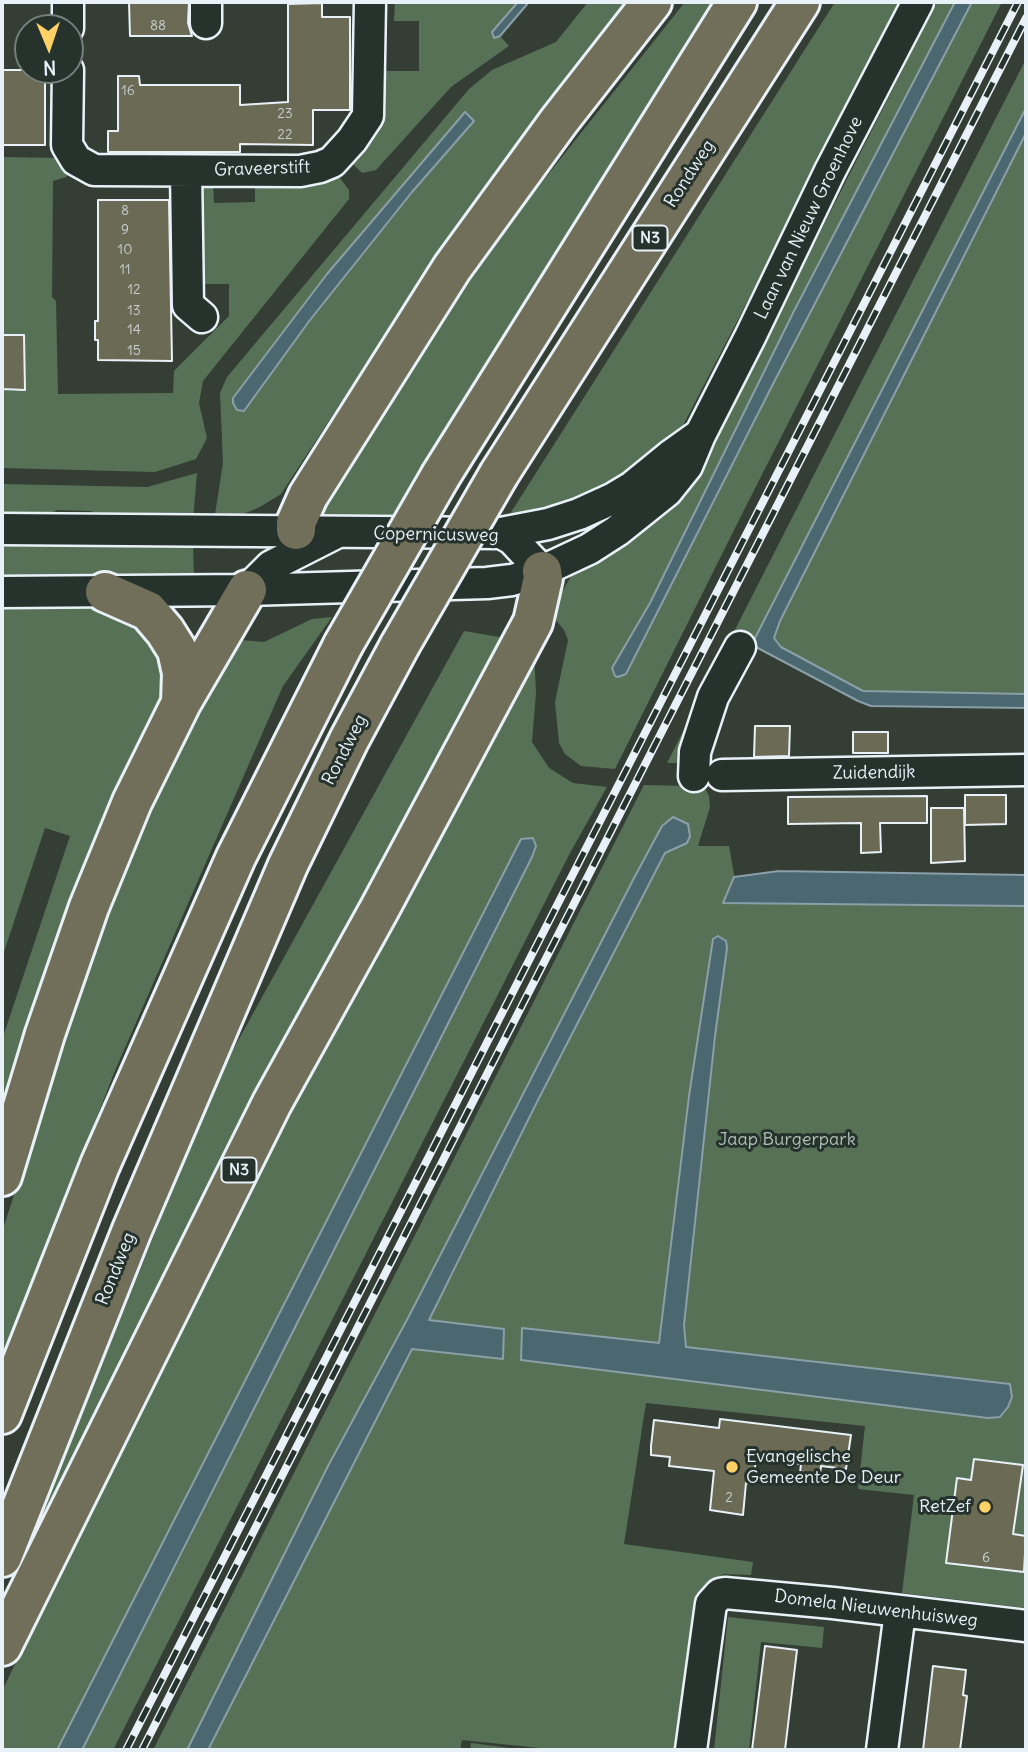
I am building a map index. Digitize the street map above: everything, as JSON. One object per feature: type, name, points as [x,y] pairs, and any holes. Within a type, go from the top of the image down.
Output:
[{"type":"highway","points":[[301,539],[296,523],[313,487],[452,268],[559,121],[652,2]]},
{"type":"highway","points":[[2,1414],[100,1165],[236,857],[343,645],[441,475],[737,2]]},
{"type":"highway","name":"Rondweg","points":[[2,1557],[132,1230],[288,865],[349,740],[400,645],[499,474],[800,2]]},
{"type":"highway","name":"N3","points":[[2,1646],[272,1103],[533,622],[543,578],[542,571]]},
{"type":"highway","points":[[2,1176],[45,1034],[89,907],[132,802],[181,703],[247,590]]},
{"type":"highway","points":[[105,592],[148,611],[165,631],[177,650],[181,673],[181,703]]},
{"type":"street","name":"Graveerstift","points":[[68,84],[67,145],[76,160],[94,170],[300,171],[320,167],[332,162],[352,140],[368,116],[370,2]]},
{"type":"street","name":"Laan van Nieuw Groenhove","points":[[542,571],[589,549],[641,513],[667,491],[687,466],[830,171],[918,2]]},
{"type":"street","points":[[186,171],[188,305],[202,317]]},
{"type":"street","name":"Laan van Nieuw Groenhove","points":[[501,533],[548,524],[612,499],[700,435]]},
{"type":"street","name":"Copernicusweg","points":[[2,529],[301,539],[336,533],[501,533],[512,539],[542,571]]},
{"type":"street","points":[[247,590],[301,539],[324,570],[355,586]]},
{"type":"street","points":[[2,592],[247,590],[487,583],[512,580],[542,571]]},
{"type":"street","name":"Zuidendijk","points":[[740,647],[713,697],[695,752],[708,776],[1026,770]]},
{"type":"street","name":"Domela Nieuwenhuisweg","points":[[691,1750],[711,1604],[720,1594],[1026,1626]]},
{"type":"street","points":[[882,1750],[900,1612]]},
{"type":"green space","points":[[395,2],[518,2],[492,32],[494,37],[500,36],[509,46],[451,87],[376,170],[362,173],[353,164],[351,154],[379,71],[419,71],[419,21],[394,21]]},
{"type":"green space","points":[[588,2],[646,2],[427,278],[372,355],[281,494],[234,518],[214,521],[223,463],[220,393],[227,377],[469,89],[492,70],[556,42]],"holes":[[[464,113],[474,121],[412,192],[310,320],[244,411],[234,398],[327,274]]]},
{"type":"green space","points":[[685,2],[727,2],[401,522],[310,523],[473,269]]},
{"type":"green space","points":[[835,2],[903,2],[677,437],[656,457],[568,509],[508,517]]},
{"type":"green space","points":[[937,2],[955,2],[794,311],[650,603],[613,668],[742,447],[972,2],[1002,2],[615,769],[581,766],[565,754],[559,743],[555,702],[568,640],[564,630],[550,613],[578,564],[705,459]]},
{"type":"green space","points":[[1026,59],[1026,108],[753,642],[687,732],[680,748],[684,753],[678,763],[667,763]]},
{"type":"green space","points":[[1026,133],[1026,694],[863,691],[781,647],[774,638],[780,621]]},
{"type":"green space","points":[[2,157],[63,158],[72,170],[66,177],[53,181],[52,297],[56,301],[58,394],[173,393],[174,371],[229,316],[229,284],[200,284],[198,186],[213,183],[214,203],[255,202],[255,183],[334,175],[340,178],[349,190],[349,199],[203,381],[199,403],[207,438],[196,459],[155,472],[2,468]]},
{"type":"green space","points":[[197,473],[193,520],[99,518],[91,511],[57,510],[42,518],[2,519],[2,484],[147,487]]},
{"type":"green space","points":[[2,538],[193,543],[194,577],[2,584]]},
{"type":"green space","points":[[116,605],[149,630],[167,680],[2,1148],[2,1040],[70,836],[45,828],[2,958],[2,606]]},
{"type":"green space","points":[[332,617],[283,686],[114,1073],[2,1362],[2,1232],[130,846],[230,639],[264,642],[312,619]]},
{"type":"green space","points":[[464,631],[505,638],[2,1612],[218,1077]]},
{"type":"green space","points":[[534,653],[536,693],[532,742],[549,768],[573,783],[607,787],[570,853],[113,1750],[82,1750],[536,846],[521,839],[57,1750],[2,1750],[2,1691],[283,1114]]},
{"type":"green space","name":"Jaap Burgerpark","points":[[644,785],[688,786],[689,790],[706,790],[710,807],[698,846],[729,846],[737,891],[1026,898],[1026,1608],[902,1593],[914,1495],[858,1489],[865,1426],[646,1403],[624,1544],[753,1562],[751,1575],[723,1574],[699,1591],[679,1750],[559,1750],[462,1740],[460,1750],[208,1750],[409,1353],[452,1276],[537,1102],[665,853],[687,843],[677,818],[328,1466],[187,1750],[153,1750]],"holes":[[[649,1375],[1000,1417],[988,1418]]]},
{"type":"green space","points":[[728,1617],[824,1627],[822,1648],[761,1642],[749,1750],[714,1750]]},
{"type":"green space","points":[[471,1743],[525,1750],[470,1750]]},
{"type":"water","points":[[518,2],[529,2],[500,36],[494,38],[492,32]]},
{"type":"water","points":[[955,2],[972,2],[626,674],[615,676],[612,668],[650,603],[794,311]]},
{"type":"water","points":[[1026,108],[1026,133],[780,621],[774,638],[781,647],[863,691],[1026,694],[1026,708],[871,706],[754,646],[753,642]]},
{"type":"water","points":[[465,112],[474,121],[412,192],[310,320],[244,411],[237,410],[233,398],[327,274]]},
{"type":"water","points":[[673,817],[688,824],[690,836],[687,843],[665,853],[429,1320],[504,1329],[503,1359],[412,1349],[208,1750],[187,1750],[328,1466],[409,1316],[634,878],[662,826]]},
{"type":"water","points":[[533,838],[536,846],[532,857],[82,1750],[57,1750],[521,839]]},
{"type":"water","points":[[779,871],[1026,875],[1026,906],[723,903],[734,877]]},
{"type":"water","points":[[718,936],[726,941],[727,948],[684,1325],[686,1347],[1010,1384],[1012,1397],[1000,1417],[988,1418],[521,1360],[522,1328],[659,1343],[689,1096],[713,939]]},
{"type":"building","points":[[129,2],[189,2],[188,23],[192,36],[130,36]]},
{"type":"building","points":[[322,3],[322,17],[350,17],[350,110],[313,110],[313,145],[240,144],[240,152],[108,152],[108,131],[118,131],[118,76],[139,76],[140,85],[240,85],[240,105],[288,102],[288,4]]},
{"type":"building","points":[[2,70],[14,70],[14,84],[45,84],[45,145],[2,145]]},
{"type":"building","points":[[98,200],[169,200],[172,361],[98,360],[95,321],[98,321]]},
{"type":"building","points":[[2,335],[24,335],[25,390],[2,389]]},
{"type":"building","points":[[755,726],[790,726],[789,756],[754,757]]},
{"type":"building","points":[[853,732],[888,732],[888,753],[853,753]]},
{"type":"building","points":[[965,795],[1006,795],[1006,824],[965,825]]},
{"type":"building","points":[[927,796],[927,823],[880,823],[881,852],[861,853],[861,823],[788,824],[788,797]]},
{"type":"building","points":[[931,808],[964,808],[965,861],[931,863]]},
{"type":"building","name":"Evangelische Gemeente De Deur","points":[[720,1419],[851,1435],[846,1469],[821,1466],[820,1475],[800,1473],[801,1464],[756,1459],[753,1484],[746,1483],[743,1515],[710,1510],[714,1471],[669,1466],[670,1457],[651,1455],[651,1446],[654,1420],[719,1428]]},
{"type":"building","name":"RetZef","points":[[974,1459],[1023,1465],[1013,1534],[1026,1536],[1024,1572],[946,1563],[957,1478],[971,1480]]},
{"type":"building","points":[[765,1646],[797,1650],[785,1750],[752,1750]]},
{"type":"building","points":[[933,1666],[966,1670],[963,1695],[967,1696],[960,1750],[923,1750]]},
{"type":"railway","points":[[126,1750],[1018,2]]},
{"type":"railway","points":[[142,1750],[1026,18]]},
{"type":"place","name":"Evangelische Gemeente De Deur","points":[[732,1467]]},
{"type":"place","name":"RetZef","points":[[985,1507]]}]
